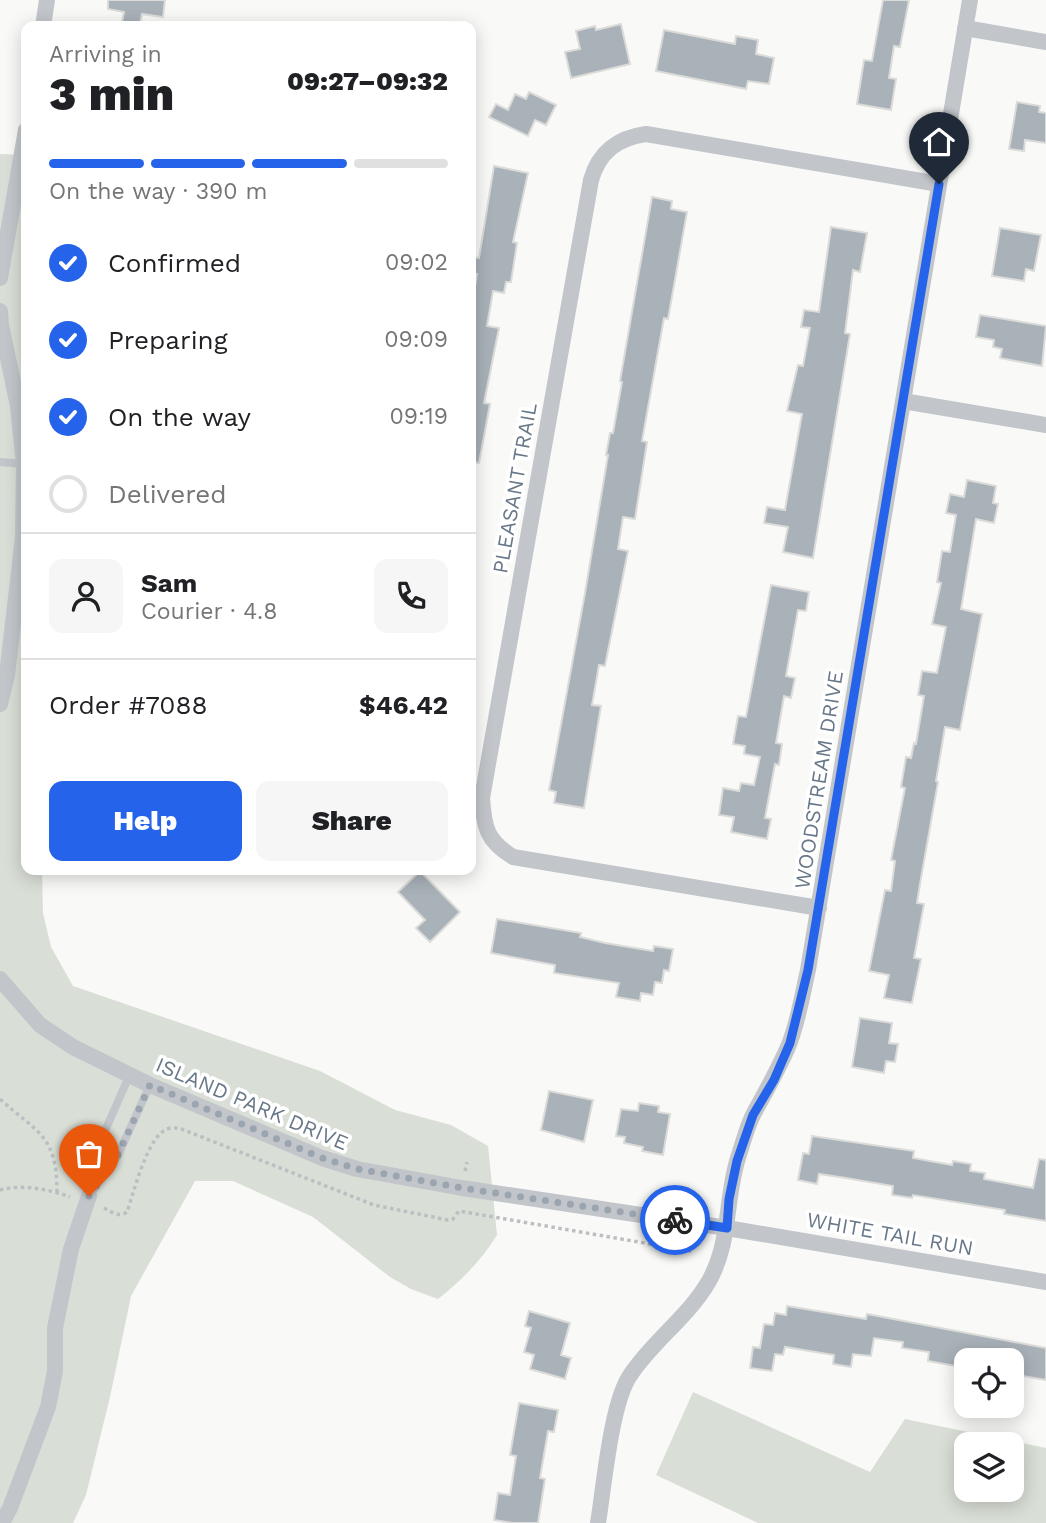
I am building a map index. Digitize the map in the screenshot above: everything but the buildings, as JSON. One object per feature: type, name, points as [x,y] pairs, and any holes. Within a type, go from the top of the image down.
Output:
[{"type":"street","points":[[44,21],[47,0]]},
{"type":"street","name":"WOODSTREAM DRIVE","points":[[598,1523],[619,1398],[628,1377],[699,1297],[710,1280],[722,1252],[737,1161],[753,1115],[774,1080],[799,1014],[970,0]]},
{"type":"street","points":[[965,28],[1046,42]]},
{"type":"street","name":"PLEASANT TRAIL","points":[[818,908],[513,857],[499,848],[489,836],[482,798],[591,180],[602,154],[615,143],[631,136],[646,134],[939,184]]},
{"type":"street","points":[[0,278],[21,158]]},
{"type":"street","points":[[0,311],[21,435]]},
{"type":"street","points":[[903,401],[1046,425]]},
{"type":"street","points":[[0,704],[21,553]]},
{"type":"street","name":"ISLAND PARK DRIVE","points":[[0,979],[40,1025],[74,1046],[150,1085],[322,1158],[358,1169],[462,1188],[727,1228]]},
{"type":"street","points":[[2,1523],[48,1407],[55,1371],[55,1328],[71,1249],[88,1199]]},
{"type":"street","name":"WHITE TAIL RUN","points":[[727,1228],[1046,1282]]},
{"type":"lane","points":[[0,462],[21,464]]},
{"type":"lane","points":[[88,1199],[97,1149],[130,1074]]},
{"type":"lane","points":[[88,1199],[117,1157],[150,1085]]},
{"type":"path","points":[[0,1098],[42,1134],[51,1150],[57,1170],[57,1192]]},
{"type":"path","points":[[0,1190],[10,1187],[57,1192],[88,1199],[117,1215],[123,1215],[127,1212],[146,1158],[155,1141],[167,1129],[179,1128],[374,1205],[448,1220],[453,1219],[458,1211],[691,1251]]},
{"type":"path","points":[[465,1171],[467,1163]]},
{"type":"shaded area","points":[[0,154],[21,155],[21,875],[42,875],[43,913],[51,947],[73,986],[320,1071],[395,1110],[451,1125],[488,1146],[497,1235],[470,1270],[438,1299],[411,1289],[390,1277],[313,1217],[233,1181],[195,1181],[131,1296],[86,1495],[73,1523],[0,1523]]},
{"type":"shaded area","points":[[693,1392],[870,1472],[905,1419],[968,1432],[954,1432],[954,1502],[1024,1502],[1024,1443],[1046,1448],[1046,1523],[758,1523],[656,1475]]},
{"type":"way so far","points":[[89,1196],[117,1157],[150,1085],[322,1158],[358,1169],[462,1188],[675,1220]]},
{"type":"route","points":[[675,1220],[727,1228],[729,1199],[737,1161],[753,1115],[774,1080],[799,1014],[939,184]]}]
